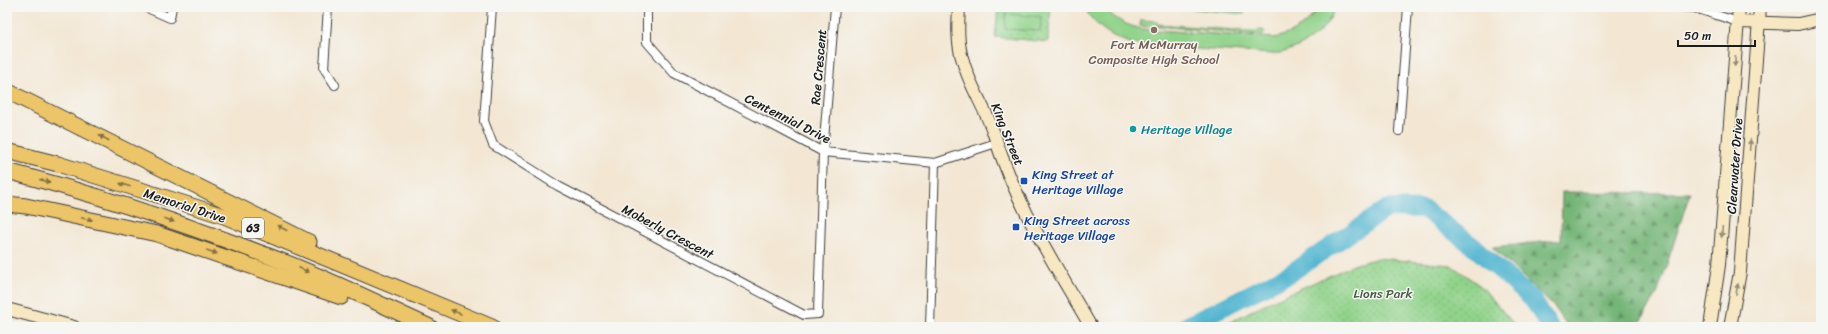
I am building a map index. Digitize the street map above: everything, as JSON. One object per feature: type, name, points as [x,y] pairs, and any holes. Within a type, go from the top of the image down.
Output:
[{"type":"highway","points":[[7,91],[417,296]]},
{"type":"highway","name":"Memorial Drive","points":[[7,151],[58,164],[224,216],[492,327]]},
{"type":"highway","name":"Memorial Drive","points":[[7,171],[56,184],[160,216],[293,266],[430,327]]},
{"type":"highway","points":[[7,204],[26,206],[157,234],[427,327]]},
{"type":"main road","name":"King Street","points":[[959,7],[958,38],[963,62],[994,134],[996,143],[1034,227],[1091,327]]},
{"type":"main road","name":"Clearwater Drive","points":[[1710,327],[1719,265],[1739,7]]},
{"type":"main road","name":"Clearwater Drive","points":[[1730,327],[1740,272],[1760,7]]},
{"type":"main road","points":[[1738,22],[1798,24],[1821,19]]},
{"type":"main road","points":[[7,309],[74,327]]},
{"type":"street","points":[[145,7],[170,18],[172,7]]},
{"type":"street","points":[[328,7],[324,68],[335,85]]},
{"type":"street","name":"Moberly Crescent","points":[[492,7],[484,121],[493,145],[558,186],[804,316],[818,314],[823,152]]},
{"type":"street","name":"Centennial Drive","points":[[647,7],[647,42],[674,72],[823,152],[936,163],[996,143]]},
{"type":"street","name":"Rae Crescent","points":[[823,152],[835,7]]},
{"type":"street","points":[[1399,131],[1408,7]]},
{"type":"street","points":[[1682,7],[1699,8],[1738,22]]},
{"type":"street","points":[[930,327],[936,163]]},
{"type":"green space","points":[[998,7],[1051,7],[1048,42],[995,37]]},
{"type":"green space","points":[[1084,7],[1103,7],[1121,21],[1142,29],[1275,38],[1300,27],[1310,18],[1318,7],[1335,7],[1326,25],[1319,33],[1302,45],[1273,54],[1138,45],[1122,40],[1107,32],[1094,21]]},
{"type":"green space","points":[[1174,7],[1244,7],[1244,14]]},
{"type":"green space","points":[[1006,14],[1041,17],[1040,31],[1005,29]]},
{"type":"green space","points":[[1141,20],[1156,21],[1158,24],[1248,31],[1263,30],[1265,33],[1262,35],[1157,26],[1140,26]]},
{"type":"green space","points":[[1562,192],[1690,193],[1658,292],[1638,327],[1568,327],[1555,308],[1492,247],[1561,240]]},
{"type":"green space","name":"Lions Park","points":[[1378,258],[1451,265],[1482,287],[1516,327],[1221,327],[1260,306],[1356,264]]},
{"type":"waterway","points":[[1184,327],[1289,274],[1388,208],[1424,209],[1473,246],[1533,300],[1550,327]]},
{"type":"place","name":"Fort McMurray Composite High School","points":[[1154,30]]},
{"type":"place","name":"Heritage Village","points":[[1133,129]]},
{"type":"place","name":"King Street at Heritage Village","points":[[1024,181]]},
{"type":"place","name":"King Street across Heritage Village","points":[[1016,227]]}]
